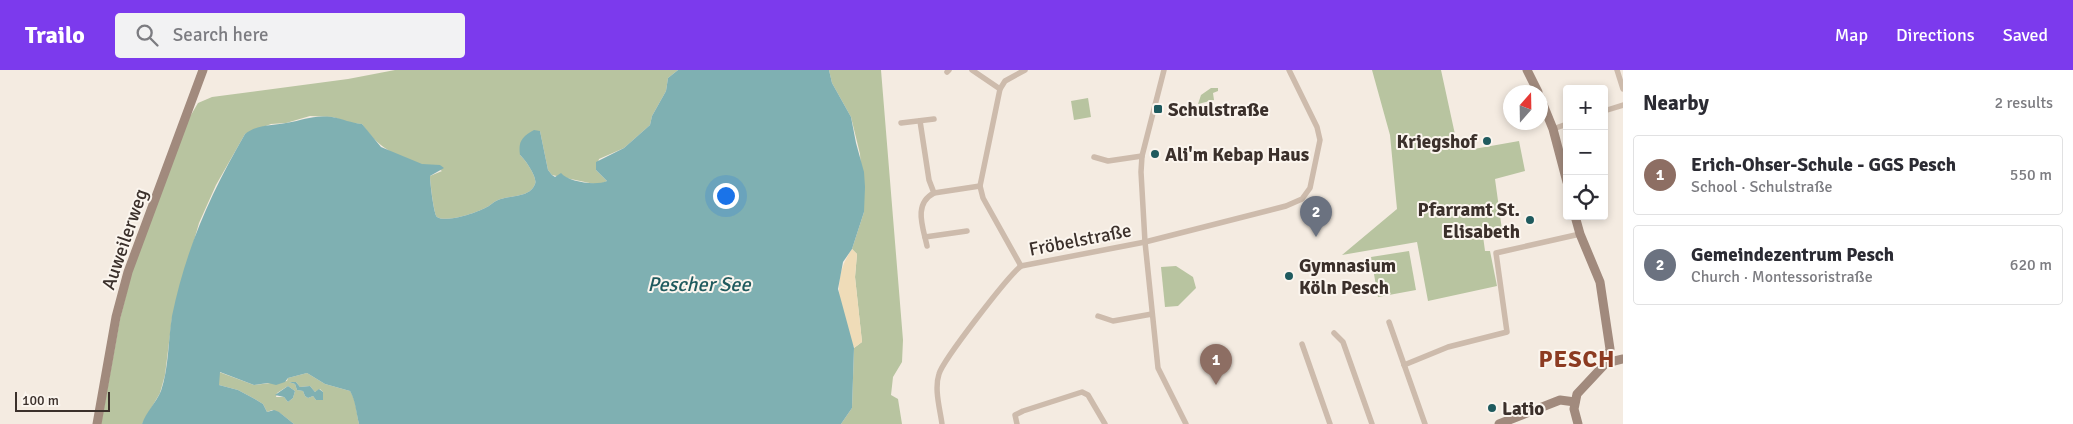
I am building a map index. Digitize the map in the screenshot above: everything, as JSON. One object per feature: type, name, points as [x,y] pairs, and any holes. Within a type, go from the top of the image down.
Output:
[{"type":"street","name":"Auweilerweg","points":[[97,424],[116,317],[128,272],[203,70]]},
{"type":"street","points":[[972,70],[1000,89]]},
{"type":"street","points":[[927,246],[920,213],[921,206],[928,196],[934,193],[980,186],[1000,89],[1005,81],[1025,70]]},
{"type":"street","points":[[1164,70],[1142,156],[1141,172],[1145,242],[1158,368],[1186,424]]},
{"type":"street","name":"Fröbelstraße","points":[[980,186],[982,198],[1021,266],[1145,242],[1286,206],[1302,199],[1310,188],[1319,150],[1319,134],[1289,70]]},
{"type":"street","points":[[1528,70],[1535,85]]},
{"type":"street","points":[[1617,70],[1623,89]]},
{"type":"street","points":[[1608,110],[1623,105]]},
{"type":"street","points":[[1548,116],[1554,129],[1565,175]]},
{"type":"street","points":[[901,123],[934,119]]},
{"type":"street","points":[[920,121],[929,180],[934,193]]},
{"type":"street","points":[[1554,129],[1563,126]]},
{"type":"street","points":[[1094,156],[1108,161],[1142,156]]},
{"type":"street","points":[[1576,220],[1600,282],[1610,349],[1606,363],[1580,391],[1575,402],[1574,413],[1578,424]]},
{"type":"street","points":[[925,237],[967,230]]},
{"type":"street","points":[[1404,364],[1448,347],[1507,332],[1496,253],[1580,234]]},
{"type":"street","points":[[942,424],[937,387],[938,374],[972,327],[1021,266]]},
{"type":"street","points":[[1098,316],[1113,321],[1152,314]]},
{"type":"street","points":[[1389,322],[1425,424]]},
{"type":"street","points":[[1334,333],[1343,342],[1372,424]]},
{"type":"street","points":[[1302,344],[1330,424]]},
{"type":"street","points":[[1606,363],[1623,359]]},
{"type":"street","points":[[1017,424],[1015,415],[1023,411],[1085,392],[1105,424]]},
{"type":"street","points":[[1499,424],[1560,400],[1575,402]]},
{"type":"green space","points":[[395,70],[678,70],[668,78],[666,91],[652,116],[650,125],[624,148],[599,159],[596,170],[607,181],[599,185],[552,175],[548,170],[540,131],[520,155],[528,164],[535,178],[535,184],[529,192],[503,198],[468,215],[447,219],[437,217],[431,191],[430,176],[442,171],[433,166],[410,161],[387,149],[374,139],[362,124],[350,123],[333,117],[310,116],[286,123],[271,124],[245,134],[216,185],[199,223],[172,318],[165,375],[160,393],[142,424],[101,424],[120,319],[134,263],[188,120],[198,103],[212,97],[348,79]]},
{"type":"green space","points":[[829,70],[881,70],[903,340],[902,362],[893,377],[891,395],[898,399],[902,424],[841,424],[852,408],[854,348],[862,342],[855,277],[857,254],[852,249],[864,212],[860,154],[851,117],[832,83]]},
{"type":"green space","points":[[1372,70],[1441,70],[1456,139],[1468,150],[1519,141],[1525,171],[1495,179],[1502,230],[1483,236],[1485,251],[1490,251],[1497,286],[1428,301],[1417,242],[1342,255],[1397,209],[1390,135]]},
{"type":"green space","points":[[1211,88],[1218,88],[1218,91],[1213,93],[1214,100],[1198,104],[1201,95]]},
{"type":"green space","points":[[1088,98],[1091,117],[1074,120],[1071,101]]},
{"type":"green space","points":[[1409,251],[1416,290],[1378,297],[1371,257]]},
{"type":"green space","points":[[1176,266],[1193,277],[1196,288],[1178,306],[1165,307],[1161,267]]},
{"type":"green space","points":[[219,372],[254,385],[287,381],[288,378],[307,373],[325,384],[350,391],[355,403],[359,424],[294,424],[280,413],[272,410],[267,412],[263,404],[238,390],[219,385]],"holes":[[[289,382],[296,382],[300,387],[310,386],[315,392],[320,389],[323,392],[321,400],[316,400],[313,396],[308,398],[303,391],[297,390],[295,384]],[[288,386],[295,391],[293,398],[288,402],[284,397],[276,397],[277,393]]]},
{"type":"sand","points":[[852,249],[857,254],[855,277],[862,342],[854,348],[845,323],[839,286],[845,261]]},
{"type":"water","name":"Pescher See","points":[[678,70],[829,70],[832,83],[851,117],[864,172],[865,187],[864,212],[852,249],[843,262],[838,289],[854,348],[852,408],[841,424],[359,424],[355,403],[350,391],[325,384],[307,373],[288,378],[285,382],[276,385],[268,383],[254,385],[220,372],[219,385],[238,390],[263,404],[267,412],[274,410],[279,412],[294,424],[142,424],[159,395],[164,382],[172,316],[192,244],[221,178],[245,134],[260,127],[319,117],[332,117],[362,124],[381,147],[422,164],[440,165],[444,168],[430,176],[436,215],[441,219],[447,219],[468,215],[498,200],[524,194],[532,189],[535,184],[535,178],[528,164],[520,155],[520,143],[526,135],[534,130],[540,131],[548,170],[552,175],[555,177],[561,173],[570,179],[589,183],[607,181],[596,170],[596,162],[624,148],[650,125],[652,116],[666,91],[668,78]]},
{"type":"water","points":[[289,382],[296,382],[300,387],[310,386],[315,392],[319,389],[323,392],[323,400],[316,400],[313,396],[308,398],[303,391],[297,390],[295,384]]},
{"type":"water","points":[[288,386],[295,391],[293,398],[288,402],[284,397],[275,395]]},
{"type":"place","name":"Schulstraße","points":[[1158,109]]},
{"type":"place","name":"Kriegshof","points":[[1487,141]]},
{"type":"place","name":"Ali'm Kebap Haus","points":[[1155,154]]},
{"type":"place","name":"Pfarramt St. Elisabeth","points":[[1530,220]]},
{"type":"place","name":"Gemeindezentrum Pesch","points":[[1316,237]]},
{"type":"place","name":"Gymnasium Köln Pesch","points":[[1289,276]]},
{"type":"place","name":"Erich-Ohser-Schule - GGS Pesch","points":[[1216,385]]},
{"type":"place","name":"Latio","points":[[1492,408]]},
{"type":"district","name":"PESCH","points":[[1577,359]]}]
